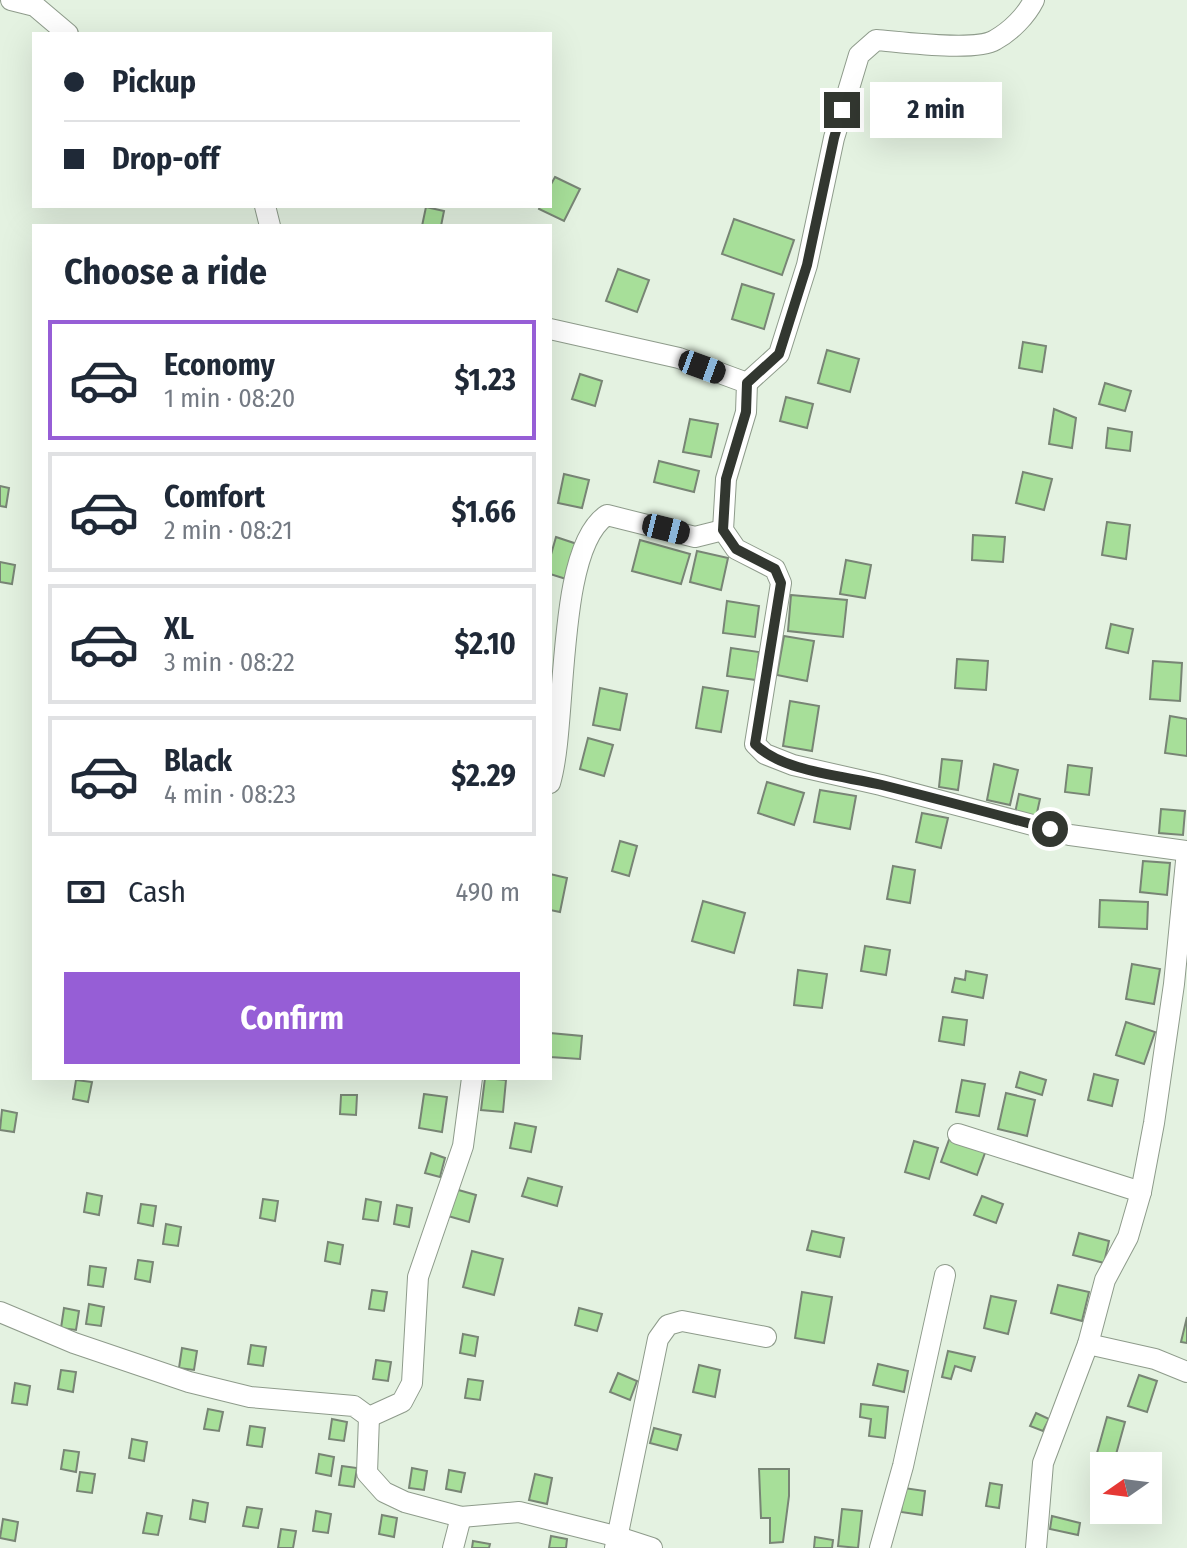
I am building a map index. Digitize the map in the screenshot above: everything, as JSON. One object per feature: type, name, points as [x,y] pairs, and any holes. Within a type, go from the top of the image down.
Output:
[{"type":"street","points":[[11,0],[35,6],[66,32]]},
{"type":"street","points":[[1034,0],[1026,15],[994,42],[973,46],[876,40],[859,55],[834,138],[807,265],[779,354],[747,383],[746,412],[726,479],[723,530],[736,549],[775,569],[781,583],[755,744],[765,754],[793,765],[1070,835],[1187,851],[1174,984],[1141,1192],[1128,1237],[1105,1280],[1088,1344],[1043,1463],[1036,1548]]},
{"type":"street","points":[[552,329],[679,358],[747,383]]},
{"type":"street","points":[[552,765],[571,598],[586,541],[596,522],[607,515],[695,537],[723,530]]},
{"type":"street","points":[[369,1417],[402,1402],[412,1383],[418,1277],[463,1146],[472,1080]]},
{"type":"street","points":[[958,1134],[1141,1192]]},
{"type":"street","points":[[880,1548],[903,1466],[945,1275]]},
{"type":"street","points":[[0,1312],[74,1343],[189,1382],[250,1397],[354,1406],[369,1417]]},
{"type":"street","points":[[615,1542],[658,1339],[668,1325],[682,1321],[766,1337]]},
{"type":"street","points":[[1088,1344],[1155,1359],[1187,1372]]},
{"type":"street","points":[[369,1417],[367,1473],[384,1492],[405,1502],[461,1517],[519,1512],[615,1542],[652,1548]]},
{"type":"street","points":[[453,1548],[461,1517]]},
{"type":"building","points":[[555,177],[580,189],[564,221],[539,209],[552,208],[552,182]]},
{"type":"building","points":[[426,208],[444,211],[441,224],[422,224]]},
{"type":"building","points":[[734,219],[794,240],[782,275],[722,254]]},
{"type":"building","points":[[618,269],[649,280],[637,312],[606,301]]},
{"type":"building","points":[[742,284],[774,294],[764,329],[732,319]]},
{"type":"building","points":[[1023,342],[1046,346],[1042,372],[1019,368]]},
{"type":"building","points":[[827,350],[859,359],[850,392],[818,383]]},
{"type":"building","points":[[580,374],[602,381],[595,406],[572,399]]},
{"type":"building","points":[[1105,383],[1131,391],[1125,411],[1099,404]]},
{"type":"building","points":[[786,397],[813,404],[807,428],[780,421]]},
{"type":"building","points":[[1054,409],[1076,418],[1072,448],[1049,444]]},
{"type":"building","points":[[690,419],[718,424],[711,457],[683,452]]},
{"type":"building","points":[[1108,428],[1132,432],[1130,451],[1106,448]]},
{"type":"building","points":[[659,461],[699,471],[694,492],[654,482]]},
{"type":"building","points":[[1023,472],[1052,479],[1044,510],[1016,503]]},
{"type":"building","points":[[564,474],[589,480],[582,508],[558,503]]},
{"type":"building","points":[[0,486],[9,488],[6,507],[0,506]]},
{"type":"building","points":[[1107,522],[1130,525],[1126,559],[1102,555]]},
{"type":"building","points":[[973,535],[1005,537],[1003,562],[972,560]]},
{"type":"building","points":[[556,537],[577,544],[566,579],[552,575],[552,551]]},
{"type":"building","points":[[640,540],[690,554],[681,584],[632,571]]},
{"type":"building","points":[[697,551],[728,558],[721,590],[690,582]]},
{"type":"building","points":[[846,560],[871,565],[865,598],[840,594]]},
{"type":"building","points":[[0,562],[15,565],[12,584],[0,582]]},
{"type":"building","points":[[791,595],[847,600],[843,637],[788,631]]},
{"type":"building","points":[[727,601],[759,606],[755,637],[723,633]]},
{"type":"building","points":[[1111,624],[1133,629],[1128,653],[1106,648]]},
{"type":"building","points":[[784,636],[814,641],[807,681],[777,675]]},
{"type":"building","points":[[731,648],[759,652],[756,680],[727,676]]},
{"type":"building","points":[[957,659],[988,661],[986,690],[955,688]]},
{"type":"building","points":[[1153,661],[1182,663],[1180,701],[1150,699]]},
{"type":"building","points":[[703,687],[728,691],[721,732],[696,728]]},
{"type":"building","points":[[600,688],[627,694],[620,730],[593,725]]},
{"type":"building","points":[[790,701],[819,706],[812,751],[783,746]]},
{"type":"building","points":[[1170,716],[1187,719],[1187,756],[1165,753]]},
{"type":"building","points":[[588,738],[613,745],[604,776],[580,769]]},
{"type":"building","points":[[942,759],[962,761],[958,790],[939,787]]},
{"type":"building","points":[[994,764],[1018,770],[1010,805],[987,800]]},
{"type":"building","points":[[1068,765],[1092,768],[1089,795],[1065,792]]},
{"type":"building","points":[[767,782],[804,793],[794,825],[758,813]]},
{"type":"building","points":[[820,790],[856,796],[850,829],[814,822]]},
{"type":"building","points":[[1019,794],[1040,799],[1036,817],[1015,813]]},
{"type":"building","points":[[1161,809],[1185,811],[1183,835],[1159,833]]},
{"type":"building","points":[[922,813],[948,818],[941,848],[916,842]]},
{"type":"building","points":[[620,841],[637,846],[629,876],[612,871]]},
{"type":"building","points":[[1143,861],[1170,863],[1167,895],[1140,892]]},
{"type":"building","points":[[893,866],[915,870],[910,903],[887,899]]},
{"type":"building","points":[[552,874],[567,878],[560,912],[552,910]]},
{"type":"building","points":[[1100,900],[1148,902],[1147,929],[1099,927]]},
{"type":"building","points":[[703,901],[745,913],[734,953],[692,941]]},
{"type":"building","points":[[865,946],[890,950],[886,975],[861,971]]},
{"type":"building","points":[[1132,964],[1160,969],[1154,1004],[1126,999]]},
{"type":"building","points":[[798,970],[827,974],[822,1008],[794,1005]]},
{"type":"building","points":[[966,971],[987,975],[983,998],[952,992],[955,978],[965,980]]},
{"type":"building","points":[[943,1017],[967,1020],[964,1045],[939,1041]]},
{"type":"building","points":[[1126,1022],[1155,1032],[1144,1064],[1116,1055]]},
{"type":"building","points":[[552,1033],[582,1036],[580,1059],[552,1057]]},
{"type":"building","points":[[1020,1072],[1046,1080],[1042,1095],[1016,1087]]},
{"type":"building","points":[[1094,1074],[1118,1080],[1112,1106],[1088,1100]]},
{"type":"building","points":[[76,1080],[92,1082],[88,1102],[73,1099]]},
{"type":"building","points":[[485,1080],[506,1080],[503,1112],[481,1110]]},
{"type":"building","points":[[962,1080],[985,1084],[979,1116],[956,1112]]},
{"type":"building","points":[[1006,1093],[1035,1100],[1027,1136],[998,1129]]},
{"type":"building","points":[[424,1094],[447,1097],[442,1132],[419,1128]]},
{"type":"building","points":[[341,1095],[357,1095],[356,1115],[340,1114]]},
{"type":"building","points":[[2,1110],[17,1113],[14,1132],[0,1130]]},
{"type":"building","points":[[515,1123],[536,1127],[531,1152],[510,1148]]},
{"type":"building","points":[[950,1137],[986,1150],[977,1175],[941,1162]]},
{"type":"building","points":[[914,1141],[938,1148],[929,1179],[905,1172]]},
{"type":"building","points":[[431,1153],[445,1158],[440,1177],[425,1173]]},
{"type":"building","points":[[528,1178],[562,1187],[557,1206],[522,1196]]},
{"type":"building","points":[[455,1189],[476,1195],[469,1222],[448,1216]]},
{"type":"building","points":[[87,1193],[102,1196],[99,1215],[84,1212]]},
{"type":"building","points":[[982,1196],[1003,1204],[996,1223],[974,1215]]},
{"type":"building","points":[[263,1199],[278,1201],[275,1221],[260,1218]]},
{"type":"building","points":[[366,1199],[381,1202],[378,1221],[363,1219]]},
{"type":"building","points":[[141,1204],[156,1206],[153,1226],[138,1223]]},
{"type":"building","points":[[397,1205],[412,1208],[409,1227],[394,1224]]},
{"type":"building","points":[[166,1224],[181,1227],[178,1246],[163,1244]]},
{"type":"building","points":[[812,1231],[844,1238],[840,1257],[807,1250]]},
{"type":"building","points":[[1079,1233],[1109,1241],[1104,1263],[1073,1255]]},
{"type":"building","points":[[328,1242],[343,1245],[340,1264],[325,1261]]},
{"type":"building","points":[[472,1251],[503,1259],[494,1295],[463,1287]]},
{"type":"building","points":[[138,1260],[153,1262],[150,1282],[135,1279]]},
{"type":"building","points":[[90,1266],[106,1268],[103,1287],[88,1285]]},
{"type":"building","points":[[1058,1285],[1089,1292],[1082,1321],[1051,1313]]},
{"type":"building","points":[[372,1290],[387,1292],[384,1311],[369,1309]]},
{"type":"building","points":[[802,1292],[832,1297],[824,1343],[795,1338]]},
{"type":"building","points":[[991,1296],[1016,1301],[1008,1334],[984,1328]]},
{"type":"building","points":[[89,1304],[104,1307],[101,1326],[86,1324]]},
{"type":"building","points":[[64,1308],[79,1311],[76,1330],[61,1328]]},
{"type":"building","points":[[579,1308],[602,1314],[597,1331],[575,1325]]},
{"type":"building","points":[[1187,1317],[1187,1343],[1181,1342]]},
{"type":"building","points":[[463,1334],[478,1337],[475,1356],[460,1353]]},
{"type":"building","points":[[251,1345],[266,1347],[263,1366],[248,1364]]},
{"type":"building","points":[[182,1348],[197,1351],[194,1370],[179,1368]]},
{"type":"building","points":[[948,1351],[975,1357],[971,1371],[955,1366],[951,1379],[942,1377]]},
{"type":"building","points":[[376,1360],[391,1362],[388,1381],[373,1379]]},
{"type":"building","points":[[878,1364],[908,1371],[904,1392],[873,1385]]},
{"type":"building","points":[[699,1365],[720,1370],[715,1397],[693,1392]]},
{"type":"building","points":[[61,1370],[76,1372],[73,1392],[58,1389]]},
{"type":"building","points":[[618,1373],[637,1381],[630,1400],[610,1392]]},
{"type":"building","points":[[1139,1375],[1157,1381],[1147,1412],[1128,1406]]},
{"type":"building","points":[[468,1379],[483,1381],[480,1400],[465,1398]]},
{"type":"building","points":[[15,1383],[30,1386],[27,1405],[12,1403]]},
{"type":"building","points":[[861,1404],[888,1407],[885,1438],[869,1436],[871,1419],[860,1417]]},
{"type":"building","points":[[208,1409],[223,1412],[219,1431],[204,1429]]},
{"type":"building","points":[[1036,1413],[1049,1419],[1043,1431],[1030,1426]]},
{"type":"building","points":[[1107,1417],[1125,1422],[1117,1452],[1097,1452]]},
{"type":"building","points":[[332,1419],[347,1422],[344,1441],[329,1439]]},
{"type":"building","points":[[250,1426],[265,1428],[262,1447],[247,1445]]},
{"type":"building","points":[[654,1428],[681,1435],[677,1450],[650,1443]]},
{"type":"building","points":[[132,1439],[147,1442],[144,1461],[129,1458]]},
{"type":"building","points":[[64,1450],[79,1452],[76,1472],[61,1469]]},
{"type":"building","points":[[319,1454],[334,1457],[331,1476],[316,1473]]},
{"type":"building","points":[[342,1466],[357,1468],[354,1487],[339,1485]]},
{"type":"building","points":[[412,1468],[427,1471],[424,1490],[409,1488]]},
{"type":"building","points":[[759,1469],[789,1469],[783,1542],[770,1543],[770,1518],[761,1518]]},
{"type":"building","points":[[449,1470],[465,1473],[461,1492],[446,1489]]},
{"type":"building","points":[[80,1472],[95,1474],[92,1493],[77,1491]]},
{"type":"building","points":[[535,1474],[552,1478],[547,1504],[529,1500]]},
{"type":"building","points":[[990,1483],[1002,1485],[999,1508],[986,1506]]},
{"type":"building","points":[[904,1488],[925,1491],[922,1515],[901,1512]]},
{"type":"building","points":[[193,1500],[208,1503],[205,1522],[190,1519]]},
{"type":"building","points":[[247,1507],[262,1509],[258,1528],[243,1526]]},
{"type":"building","points":[[842,1509],[862,1511],[858,1548],[838,1546]]},
{"type":"building","points":[[316,1511],[331,1514],[328,1533],[313,1531]]},
{"type":"building","points":[[147,1513],[162,1516],[158,1535],[143,1533]]},
{"type":"building","points":[[382,1515],[397,1518],[394,1537],[379,1534]]},
{"type":"building","points":[[1052,1516],[1080,1523],[1078,1535],[1050,1529]]},
{"type":"building","points":[[3,1519],[18,1522],[15,1541],[0,1538]]},
{"type":"building","points":[[281,1529],[296,1531],[293,1548],[278,1548]]},
{"type":"building","points":[[551,1536],[567,1539],[566,1548],[549,1548]]},
{"type":"building","points":[[815,1537],[833,1540],[832,1548],[814,1548]]},
{"type":"building","points":[[473,1541],[490,1544],[489,1548],[472,1548]]},
{"type":"route","points":[[842,110],[807,265],[779,354],[747,383],[746,412],[726,479],[723,530],[736,549],[775,569],[781,583],[755,744],[765,754],[793,765],[1050,829]]}]
